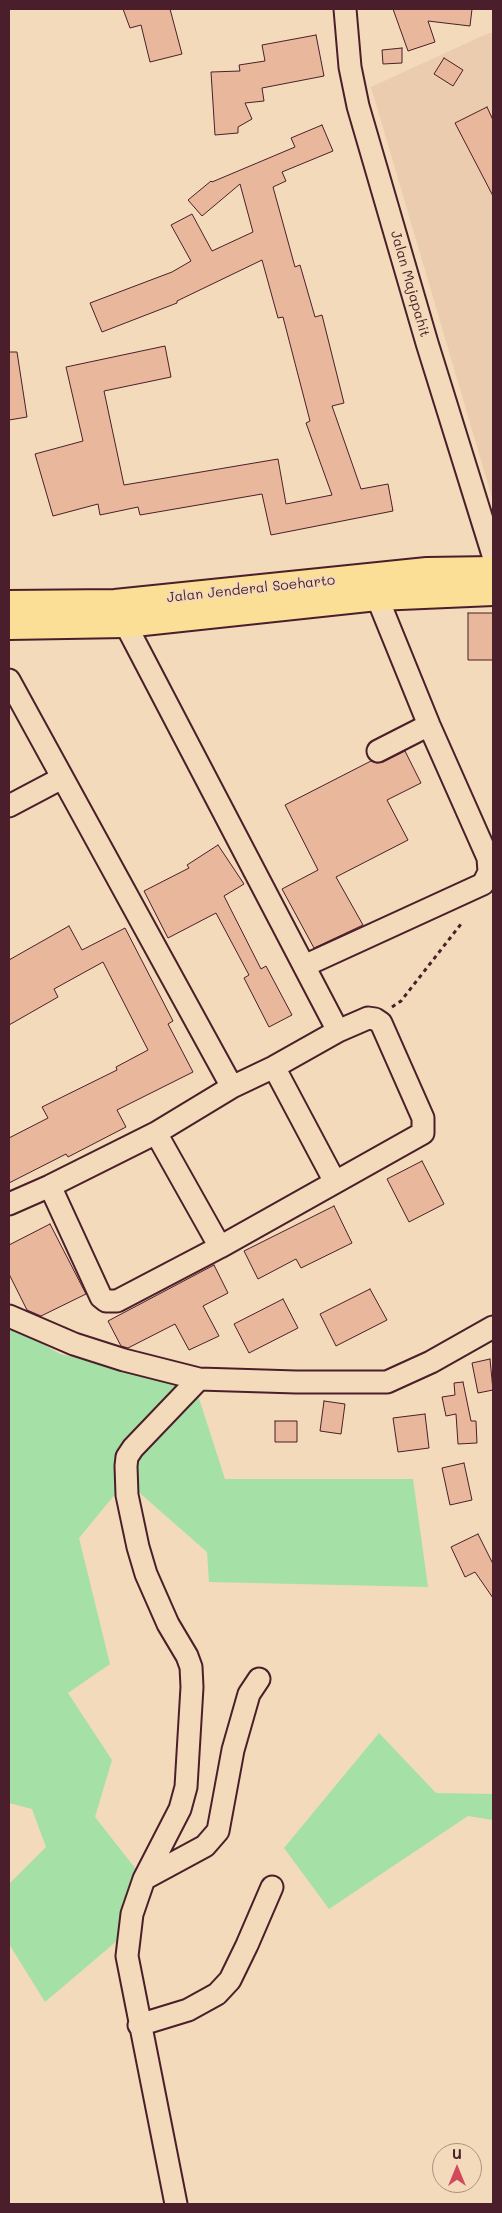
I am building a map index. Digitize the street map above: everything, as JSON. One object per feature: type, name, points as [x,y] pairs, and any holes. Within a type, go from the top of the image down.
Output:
[{"type":"main road","name":"Jalan Jenderal Soeharto","points":[[9,626],[120,614],[418,572],[493,570]]},
{"type":"main road","name":"Jalan Jenderal Soeharto","points":[[9,604],[120,614],[377,597],[493,592]]},
{"type":"street","name":"Jalan Majapahit","points":[[345,9],[350,67],[358,106],[493,555]]},
{"type":"street","points":[[304,966],[483,884],[489,872],[488,858],[429,725],[377,597]]},
{"type":"street","points":[[120,614],[338,1030]]},
{"type":"street","points":[[9,680],[232,1087]]},
{"type":"street","points":[[378,751],[429,725]]},
{"type":"street","points":[[9,806],[62,778]]},
{"type":"street","points":[[9,1204],[50,1186],[156,1132],[232,1087],[274,1067],[338,1030],[368,1018],[375,1019],[381,1023],[423,1118],[422,1133],[220,1247],[117,1301],[106,1301],[101,1297],[50,1186]]},
{"type":"street","points":[[274,1067],[335,1182]]},
{"type":"street","points":[[156,1132],[220,1247]]},
{"type":"street","points":[[9,1316],[74,1344],[124,1360],[199,1379],[387,1382],[431,1362],[493,1328]]},
{"type":"street","points":[[176,2204],[139,2025],[127,1956],[127,1946],[132,1914],[144,1879],[180,1809],[186,1787],[192,1687],[191,1668],[187,1656],[168,1624],[153,1592],[138,1547],[127,1495],[126,1466],[133,1448],[199,1379]]},
{"type":"street","points":[[144,1879],[205,1846],[218,1831],[233,1750],[249,1694],[259,1679]]},
{"type":"street","points":[[139,2025],[188,2010],[217,1994],[230,1980],[272,1887]]},
{"type":"path","points":[[375,1019],[401,1002],[461,924]]},
{"type":"shaded area","points":[[489,33],[493,33],[493,501],[371,87]]},
{"type":"green space","points":[[9,1324],[60,1354],[194,1383],[225,1479],[413,1479],[428,1587],[209,1582],[207,1552],[126,1481],[79,1538],[110,1664],[68,1693],[112,1760],[95,1817],[146,1882],[131,1929],[45,2002],[9,1944],[9,1884],[46,1847],[32,1809],[9,1803]]},
{"type":"green space","points":[[379,1733],[436,1793],[493,1794],[493,1820],[468,1816],[329,1909],[284,1848]]},
{"type":"building","points":[[123,9],[170,9],[182,54],[150,62],[141,25],[130,28]]},
{"type":"building","points":[[393,9],[472,9],[470,26],[428,21],[435,42],[408,51]]},
{"type":"building","points":[[316,35],[324,76],[262,88],[264,101],[245,103],[252,119],[238,127],[238,133],[215,135],[211,72],[240,71],[239,65],[265,61],[262,45]]},
{"type":"building","points":[[402,48],[402,63],[383,64],[382,50]]},
{"type":"building","points":[[444,58],[463,70],[453,86],[434,74]]},
{"type":"building","points":[[487,107],[493,120],[493,196],[455,123]]},
{"type":"building","points":[[322,125],[333,151],[282,172],[286,181],[273,187],[295,267],[300,265],[315,317],[322,315],[344,403],[332,406],[361,489],[388,484],[393,511],[271,535],[262,494],[140,515],[138,507],[100,515],[98,504],[53,516],[35,454],[83,441],[66,367],[165,346],[171,377],[104,391],[124,485],[278,459],[286,504],[332,495],[306,423],[310,421],[283,317],[278,318],[262,260],[177,301],[177,303],[102,332],[90,303],[172,272],[191,261],[171,225],[192,214],[212,251],[253,232],[240,184],[202,216],[188,200],[211,181],[295,147],[291,138]]},
{"type":"building","points":[[9,352],[17,352],[27,417],[9,420]]},
{"type":"building","points":[[468,613],[493,613],[493,660],[468,660]]},
{"type":"building","points":[[405,751],[421,783],[387,800],[408,840],[336,877],[363,925],[314,948],[282,889],[318,870],[285,805],[371,761],[383,762]]},
{"type":"building","points":[[218,845],[244,884],[224,896],[261,969],[266,966],[292,1015],[269,1027],[244,978],[249,975],[216,913],[168,938],[144,891],[189,868],[187,865]]},
{"type":"building","points":[[69,926],[82,950],[125,928],[173,1021],[168,1024],[193,1072],[117,1110],[126,1127],[68,1157],[66,1154],[9,1183],[9,1138],[48,1118],[42,1107],[117,1070],[116,1067],[148,1050],[103,962],[54,989],[58,997],[9,1025],[9,960]]},
{"type":"building","points":[[422,1161],[444,1204],[409,1222],[387,1179]]},
{"type":"building","points":[[334,1206],[352,1243],[301,1268],[296,1259],[258,1279],[244,1251]]},
{"type":"building","points":[[50,1224],[86,1294],[41,1316],[27,1310],[9,1274],[9,1245]]},
{"type":"building","points":[[214,1265],[228,1293],[203,1306],[219,1336],[189,1350],[175,1324],[128,1348],[121,1346],[108,1321]]},
{"type":"building","points":[[370,1289],[387,1320],[336,1346],[320,1314]]},
{"type":"building","points":[[283,1299],[298,1328],[249,1353],[234,1324]]},
{"type":"building","points":[[490,1359],[493,1390],[478,1393],[472,1363]]},
{"type":"building","points":[[463,1382],[471,1421],[476,1421],[477,1443],[458,1444],[456,1414],[446,1416],[442,1397],[455,1395],[454,1383]]},
{"type":"building","points":[[324,1401],[345,1404],[341,1434],[320,1431]]},
{"type":"building","points":[[425,1414],[429,1448],[398,1452],[393,1418]]},
{"type":"building","points":[[275,1421],[297,1421],[297,1442],[275,1442]]},
{"type":"building","points":[[464,1463],[472,1500],[450,1505],[442,1468]]},
{"type":"building","points":[[478,1534],[493,1564],[493,1598],[475,1572],[465,1577],[451,1547]]}]
